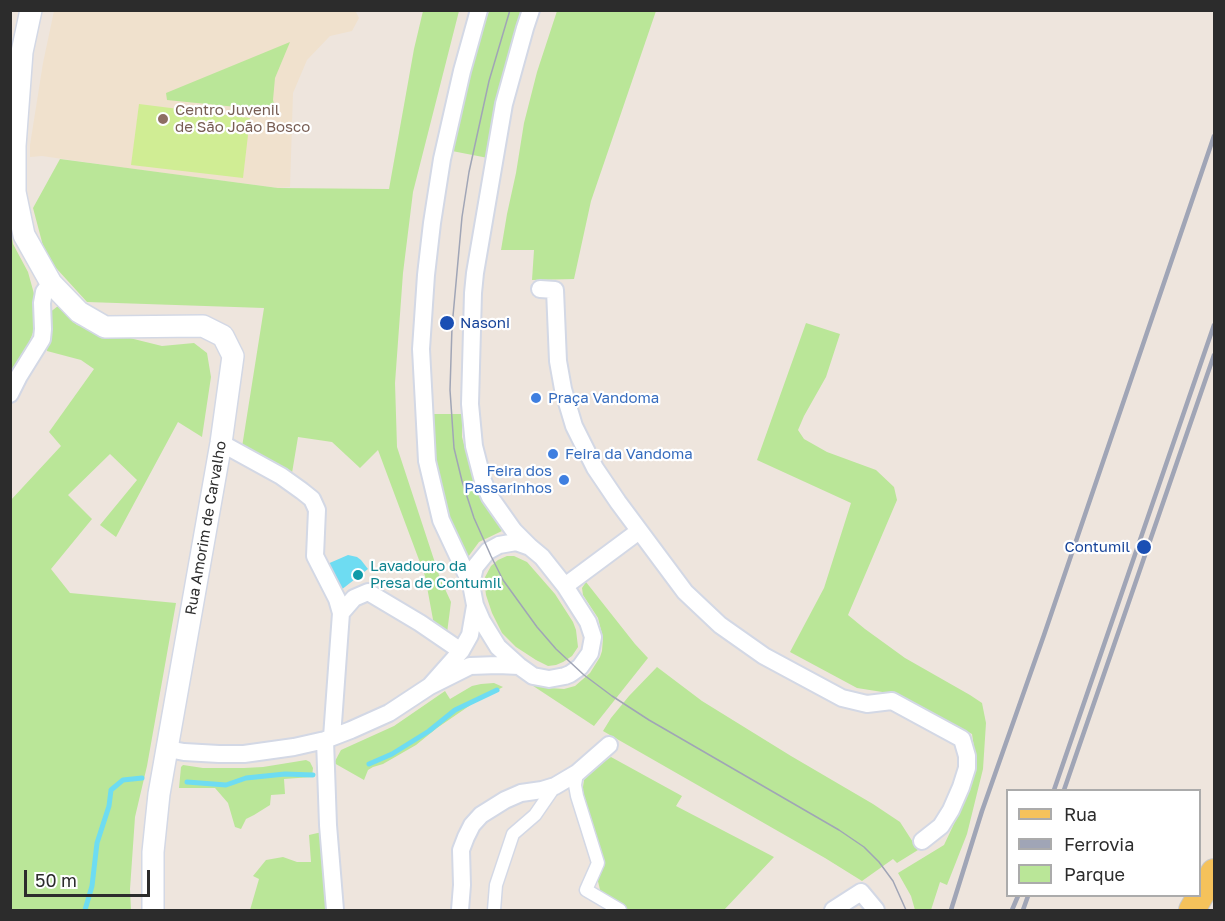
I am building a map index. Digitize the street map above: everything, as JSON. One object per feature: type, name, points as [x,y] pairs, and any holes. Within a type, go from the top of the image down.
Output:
[{"type":"main road","points":[[1201,895],[1215,872]]},
{"type":"main road","points":[[1192,910],[1200,897]]},
{"type":"street","name":"Rua Amorim de Carvalho","points":[[32,10],[22,52],[15,146],[15,192],[24,235],[51,283],[79,312],[105,327],[203,326],[223,336],[232,356],[221,443],[155,822],[153,910]]},
{"type":"street","points":[[479,10],[462,71],[438,184],[426,275],[421,349],[427,462],[441,520],[471,584],[475,605],[482,621],[498,647],[519,666],[533,676],[549,679],[565,676],[580,667],[590,653],[593,637],[588,622],[565,586],[542,557],[514,531],[490,497],[483,481],[474,446],[470,404],[475,273],[504,104],[531,10]]},
{"type":"street","points":[[10,394],[42,339],[42,303],[44,292],[51,283]]},
{"type":"street","points":[[540,289],[555,290],[558,361],[563,389],[574,426],[595,468],[685,592],[720,625],[764,656],[842,698],[867,704],[892,701],[962,739],[967,756],[967,768],[961,787],[941,826],[922,841]]},
{"type":"street","points":[[221,443],[281,476],[312,499],[317,510],[315,556],[342,614],[328,739],[328,825],[336,910]]},
{"type":"street","points":[[565,586],[639,531]]},
{"type":"street","points":[[471,584],[475,567],[488,551],[499,545],[516,542],[531,547]]},
{"type":"street","points":[[342,614],[354,598],[368,592],[461,651]]},
{"type":"street","points":[[430,686],[461,651],[470,635],[475,605]]},
{"type":"street","points":[[168,749],[219,754],[244,754],[286,749],[328,739],[389,713],[430,686],[470,666],[519,666]]},
{"type":"street","points":[[460,910],[461,850],[465,837],[481,815],[521,793],[555,786],[577,773],[609,745]]},
{"type":"street","points":[[577,773],[575,785],[577,796],[597,863],[586,890],[620,910]]},
{"type":"street","points":[[494,910],[496,885],[513,834],[535,815],[555,786]]},
{"type":"street","points":[[833,910],[861,892],[876,910]]},
{"type":"shaded area","name":"Centro Juvenil de São João Bosco","points":[[355,10],[359,18],[352,31],[330,36],[307,60],[293,93],[290,187],[278,188],[42,156],[30,157],[43,63],[54,11]]},
{"type":"green space","points":[[423,11],[459,11],[413,192],[403,273],[395,383],[397,447],[440,578],[451,602],[447,633],[434,625],[425,576],[378,450],[360,468],[332,442],[298,437],[291,479],[242,447],[264,308],[87,302],[46,257],[33,208],[60,159],[278,188],[389,189]]},
{"type":"green space","points":[[489,11],[523,11],[488,158],[452,151],[482,28]]},
{"type":"green space","points":[[557,11],[656,11],[591,201],[574,279],[532,280],[534,250],[501,250],[524,123],[537,72]]},
{"type":"green space","points":[[290,42],[275,78],[273,100],[276,111],[167,100],[166,93]]},
{"type":"green space","points":[[139,104],[250,118],[243,178],[131,165]]},
{"type":"green space","points":[[10,223],[13,244],[28,272],[39,312],[23,358],[14,366],[11,373]]},
{"type":"green space","points":[[58,306],[77,325],[162,346],[194,343],[207,353],[211,377],[202,437],[178,422],[116,537],[100,525],[137,480],[110,454],[68,495],[92,519],[51,569],[70,593],[176,603],[147,766],[135,817],[130,889],[131,910],[11,910],[10,521],[12,519],[10,501],[61,446],[49,432],[94,369],[81,360],[47,351],[49,313]]},
{"type":"green space","points":[[806,323],[840,334],[826,377],[798,430],[804,439],[827,452],[876,470],[894,487],[897,500],[848,615],[905,658],[982,703],[986,723],[983,769],[967,834],[947,885],[940,882],[931,910],[915,910],[911,896],[898,873],[944,845],[970,790],[976,760],[972,734],[895,694],[857,688],[790,652],[824,588],[851,503],[757,460]]},
{"type":"green space","points":[[429,414],[462,414],[462,437],[476,489],[502,531],[479,542],[468,557],[449,514],[441,485]]},
{"type":"green space","points":[[507,556],[514,556],[527,562],[555,594],[573,622],[578,647],[572,656],[563,662],[548,666],[516,647],[502,633],[486,595],[484,579],[491,566]]},
{"type":"green space","points":[[586,582],[648,658],[594,726],[518,676],[549,688],[564,689],[575,686],[590,673],[600,657],[603,638],[598,618],[583,595],[582,588]]},
{"type":"green space","points":[[657,667],[702,701],[900,822],[918,850],[897,863],[893,859],[862,881],[603,731],[629,696]]},
{"type":"green space","points":[[494,683],[503,687],[472,704],[416,745],[368,770],[364,780],[334,763],[341,750],[394,726],[445,691],[450,699],[472,686]]},
{"type":"green space","points":[[611,757],[682,796],[676,806],[774,857],[724,910],[617,910],[601,894],[580,806],[585,774]]},
{"type":"green space","points":[[306,760],[313,768],[312,777],[284,779],[285,794],[271,795],[270,805],[246,819],[241,829],[235,827],[228,803],[215,788],[179,788],[183,765],[203,768],[244,768]]},
{"type":"green space","points":[[322,832],[329,910],[250,910],[259,879],[253,876],[266,860],[283,857],[297,862],[311,862],[309,835]]},
{"type":"water","points":[[348,555],[357,557],[368,569],[341,590],[325,565]]},
{"type":"waterway","points":[[369,764],[392,754],[429,731],[455,710],[497,690]]},
{"type":"waterway","points":[[187,782],[226,785],[246,778],[285,774],[313,775]]},
{"type":"waterway","points":[[85,910],[92,886],[97,843],[109,806],[111,790],[123,780],[142,778]]},
{"type":"tram line","points":[[510,10],[489,81],[469,172],[462,217],[452,327],[450,390],[454,448],[474,518],[503,580],[537,627],[556,649],[584,675],[649,720],[839,830],[864,847],[893,881],[906,910]]},
{"type":"railway","points":[[951,910],[982,811],[1214,136]]},
{"type":"railway","points":[[1054,789],[1214,325]]},
{"type":"railway","points":[[1064,789],[1214,355]]},
{"type":"railway","points":[[1012,910],[1018,897]]},
{"type":"railway","points":[[1023,910],[1028,897]]},
{"type":"place","name":"Centro Juvenil de São João Bosco","points":[[163,119]]},
{"type":"place","name":"Nasoni","points":[[447,323]]},
{"type":"place","name":"Praça Vandoma","points":[[536,398]]},
{"type":"place","name":"Feira da Vandoma","points":[[553,454]]},
{"type":"place","name":"Feira dos Passarinhos","points":[[564,480]]},
{"type":"place","name":"Contumil","points":[[1144,547]]},
{"type":"place","name":"Lavadouro da Presa de Contumil","points":[[358,575]]}]
